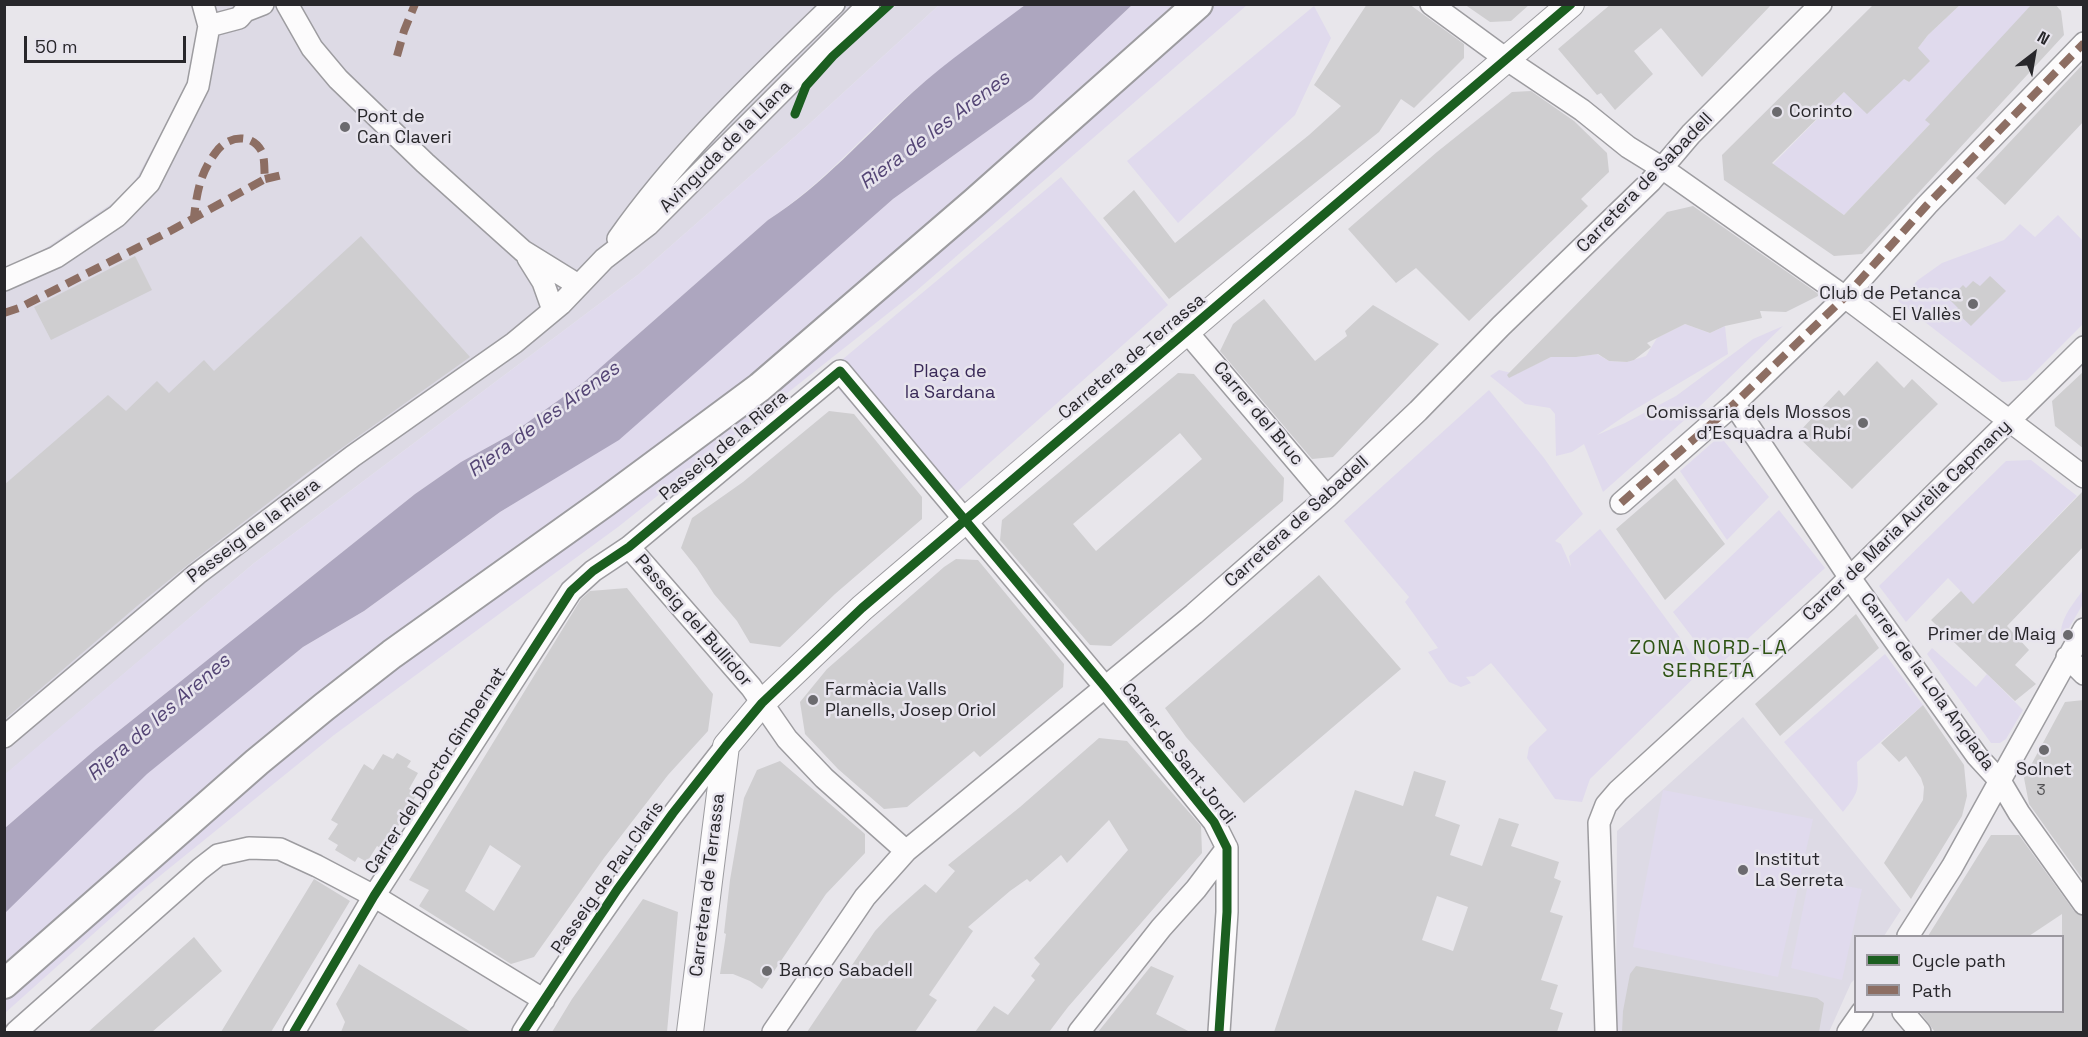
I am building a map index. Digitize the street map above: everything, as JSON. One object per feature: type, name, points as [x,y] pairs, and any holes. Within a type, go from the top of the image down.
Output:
[{"type":"main road","points":[[4,984],[234,782],[324,707],[392,654],[605,502],[778,372],[975,202],[1198,4]]},
{"type":"street","points":[[4,280],[56,257],[117,216],[149,183],[198,86],[209,26],[203,4]]},
{"type":"street","points":[[209,26],[239,18],[246,11],[262,4]]},
{"type":"street","points":[[287,4],[312,48],[338,79],[425,162],[523,250],[574,289]]},
{"type":"street","name":"Avinguda de la Llana","points":[[604,259],[626,227],[727,109],[834,4]]},
{"type":"street","name":"Avinguda de la Llana","points":[[574,289],[604,259],[648,225],[869,4]]},
{"type":"street","points":[[1431,4],[1506,59],[1582,110],[1628,147],[1662,168],[1845,297],[2084,477]]},
{"type":"street","name":"Carretera de Terrassa","points":[[690,1032],[726,746],[762,703],[862,608],[1571,4]]},
{"type":"street","name":"Carretera de Sabadell","points":[[773,1032],[865,897],[906,851],[1202,607],[1327,497],[1651,182],[1691,134],[1821,4]]},
{"type":"street","points":[[1620,503],[1734,404],[1845,297],[1927,205],[2084,43]]},
{"type":"street","points":[[523,250],[543,282],[553,310]]},
{"type":"street","name":"Passeig de la Riera","points":[[4,738],[197,574],[353,456],[514,343],[574,289]]},
{"type":"street","name":"Carrer del Bruc","points":[[1187,332],[1327,497]]},
{"type":"street","name":"Carrer de Maria Aurèlia Capmany","points":[[1606,1032],[1599,823],[1606,805],[1618,791],[1850,578],[2084,348]]},
{"type":"street","name":"Passeig de la Riera","points":[[629,547],[840,371]]},
{"type":"street","name":"Carrer de Sant Jordi","points":[[840,371],[1106,687],[1214,822],[1227,848],[1227,912],[1219,1032]]},
{"type":"street","name":"Carrer de la Lola Anglada","points":[[1734,404],[1850,578],[1977,756],[2000,781],[2019,813],[2084,904]]},
{"type":"street","name":"Passeig del Bullidor","points":[[629,547],[762,703],[787,739],[824,778],[906,851]]},
{"type":"street","name":"Carrer del Doctor Gimbernat","points":[[294,1032],[374,896],[572,591],[593,572],[629,547]]},
{"type":"street","points":[[1909,935],[1952,867],[2084,629]]},
{"type":"street","points":[[2067,657],[2084,674]]},
{"type":"street","name":"Passeig de Pau Claris","points":[[523,1032],[617,890],[673,813],[726,746]]},
{"type":"street","points":[[26,1030],[200,869],[218,855],[249,848],[280,849],[317,866],[374,896],[544,1000]]},
{"type":"street","points":[[1079,1032],[1161,928],[1204,889],[1227,848]]},
{"type":"street","points":[[1204,889],[1221,894],[1227,912]]},
{"type":"street","points":[[1848,1032],[1861,1013]]},
{"type":"street","points":[[1906,1013],[1920,1032]]},
{"type":"shaded area","points":[[212,5],[939,5],[807,126],[639,274],[253,564],[5,775],[5,267],[34,256],[129,192],[190,80]]},
{"type":"shaded area","name":"Institut La Serreta","points":[[1743,717],[1901,910],[1885,935],[1854,935],[1854,980],[1829,1032],[1616,1032],[1617,831]]},
{"type":"green space","points":[[939,5],[1025,5],[897,105],[808,190],[768,220],[584,382],[510,435],[461,462],[415,494],[96,749],[5,828],[4,775],[253,564],[639,274],[807,126]]},
{"type":"green space","points":[[1132,5],[1247,5],[915,292],[618,527],[334,735],[140,892],[5,1013],[4,913],[146,774],[303,647],[364,611],[500,512],[618,440],[893,199],[1032,99]]},
{"type":"green space","points":[[1960,5],[2032,5],[1930,124],[1844,215],[1773,164],[1844,92],[1904,79],[1909,82],[1918,48],[1928,35]]},
{"type":"green space","points":[[1314,6],[1331,38],[1295,115],[1178,223],[1127,161]]},
{"type":"green space","name":"Plaça de la Sardana","points":[[1061,177],[1168,305],[942,505],[825,374]]},
{"type":"green space","points":[[2058,215],[2083,241],[2083,324],[2027,380],[2002,382],[1898,301],[1918,280],[1942,263],[2004,240],[2020,224],[2035,237]]},
{"type":"green space","points":[[1685,324],[1710,333],[1725,326],[1728,354],[1629,413],[1597,435],[1676,396],[1753,339],[1783,326],[1698,408],[1603,492],[1584,444],[1572,452],[1556,456],[1555,414],[1550,408],[1525,404],[1490,376],[1499,370],[1516,374],[1551,357],[1597,354],[1609,361],[1627,362],[1646,356],[1657,338]]},
{"type":"green space","points":[[1489,390],[1544,458],[1583,514],[1555,541],[1561,544],[1571,567],[1569,556],[1600,529],[1703,669],[1590,779],[1582,802],[1555,799],[1527,758],[1529,747],[1547,730],[1491,663],[1474,676],[1466,677],[1471,683],[1461,687],[1449,682],[1428,652],[1438,648],[1405,602],[1409,597],[1344,521]]},
{"type":"green space","points":[[1720,436],[1769,497],[1727,540],[1680,471]]},
{"type":"green space","points":[[2031,460],[2077,496],[1973,604],[1948,578],[1906,622],[1879,586],[2006,461]]},
{"type":"green space","points":[[1779,510],[1825,568],[1716,668],[1673,612]]},
{"type":"green space","points":[[2083,590],[2083,604],[2062,640],[2064,620]]},
{"type":"green space","points":[[1932,648],[1976,687],[1987,674],[2023,710],[2006,739],[2000,743],[1991,743],[1927,654]]},
{"type":"green space","points":[[1885,654],[1923,705],[1857,762],[1856,794],[1843,812],[1784,742]]},
{"type":"green space","points":[[1663,790],[1813,819],[1778,977],[1633,947]]},
{"type":"green space","points":[[1809,879],[1862,889],[1842,980],[1791,968]]},
{"type":"water","name":"Riera de les Arenes","points":[[1025,5],[1132,5],[1032,99],[893,199],[619,440],[500,512],[364,611],[303,647],[147,774],[5,913],[5,828],[96,749],[415,494],[461,462],[510,435],[584,382],[768,220],[825,176],[926,81]]},
{"type":"building","points":[[1367,4],[1409,4],[1464,44],[1464,58],[1414,108],[1401,99],[1379,132],[1169,299],[1103,218],[1134,190],[1175,243],[1309,135],[1341,106],[1314,85]]},
{"type":"building","points":[[1464,4],[1530,4],[1511,21],[1490,22]]},
{"type":"building","points":[[1611,4],[1772,4],[1702,77],[1661,28],[1634,51],[1653,74],[1615,110],[1601,93],[1597,95],[1558,49]]},
{"type":"building","points":[[1874,4],[1961,4],[1928,35],[1918,48],[1930,61],[1909,82],[1904,79],[1867,114],[1844,92],[1772,163],[1844,215],[1930,124],[1925,120],[2032,4],[2055,4],[2061,11],[2064,35],[1862,254],[1834,256],[1724,180],[1722,155]]},
{"type":"building","points":[[2084,63],[2084,121],[2005,205],[1976,178]]},
{"type":"building","points":[[1531,91],[1574,121],[1607,153],[1609,172],[1581,199],[1588,206],[1469,321],[1416,268],[1396,283],[1348,229],[1437,152],[1512,92]]},
{"type":"building","points":[[1693,206],[1820,295],[1786,312],[1760,311],[1762,318],[1725,326],[1710,333],[1685,324],[1647,343],[1651,347],[1634,360],[1627,362],[1609,361],[1598,354],[1551,357],[1509,378],[1507,375],[1667,212]]},
{"type":"building","points":[[361,236],[470,357],[311,470],[189,564],[4,720],[4,485],[108,395],[126,411],[157,381],[169,393],[204,360],[214,371]]},
{"type":"building","points":[[135,256],[152,290],[51,340],[34,307]]},
{"type":"building","name":"Club de Petanca El Vallès","points":[[1990,276],[2006,291],[1971,326],[1955,311],[1958,308],[1949,299],[1963,285],[1966,288],[1973,281],[1980,286]]},
{"type":"building","points":[[1264,299],[1315,361],[1347,336],[1345,331],[1373,305],[1439,344],[1333,457],[1312,459],[1220,351],[1233,324]]},
{"type":"building","name":"Comissaria dels Mossos d'Esquadra a Rubí","points":[[1877,361],[1904,388],[1912,379],[1938,404],[1852,489],[1796,435],[1839,390],[1844,396]]},
{"type":"building","points":[[2084,371],[2084,449],[2055,426],[2052,401]]},
{"type":"building","points":[[1178,373],[1194,374],[1284,478],[1283,501],[1111,646],[1090,645],[1000,540],[1002,520]],"holes":[[[1180,433],[1202,459],[1096,551],[1073,524]]]},
{"type":"building","points":[[829,411],[854,414],[922,497],[922,519],[835,594],[780,647],[750,643],[737,621],[714,594],[681,548],[692,518],[743,482]]},
{"type":"building","points":[[1675,478],[1725,544],[1665,600],[1616,529]]},
{"type":"building","points":[[2084,490],[2084,546],[2007,626],[2029,650],[2015,665],[2036,684],[2015,701],[1931,620],[1961,591],[1973,604]]},
{"type":"building","points":[[956,559],[978,560],[1064,664],[1063,687],[980,757],[974,751],[907,807],[884,809],[838,769],[805,734],[800,702],[827,669]]},
{"type":"building","points":[[1319,575],[1401,669],[1244,803],[1186,737],[1165,708]]},
{"type":"building","points":[[627,588],[713,694],[708,731],[668,775],[604,858],[534,957],[511,964],[419,906],[429,890],[409,880],[581,599],[590,591]],"holes":[[[490,845],[521,866],[494,911],[465,891]]]},
{"type":"building","points":[[1856,614],[1879,648],[1780,736],[1755,704]]},
{"type":"building","points":[[2084,700],[2084,881],[2029,804],[2024,778],[2065,702]]},
{"type":"building","points":[[1923,705],[1964,765],[1967,796],[1962,816],[1911,899],[1884,863],[1923,800],[1924,787],[1921,778],[1906,756],[1899,762],[1881,743]]},
{"type":"building","points":[[1099,738],[1127,741],[1201,826],[1202,853],[1068,1007],[1049,1032],[975,1032],[994,1006],[1008,1015],[1035,980],[1031,976],[1040,964],[1034,958],[1128,850],[1109,820],[1067,863],[1061,855],[1030,882],[1027,879],[1010,891],[968,927],[973,931],[929,995],[937,1000],[915,1032],[807,1032],[875,931],[889,916],[925,884],[936,893],[955,871],[948,865],[1020,807]]},
{"type":"building","points":[[397,753],[411,761],[407,767],[418,773],[409,789],[417,794],[384,850],[377,846],[367,862],[358,857],[355,862],[335,850],[338,845],[328,839],[338,824],[331,820],[364,764],[373,770],[383,754],[393,759]]},
{"type":"building","points":[[780,761],[865,834],[865,853],[826,894],[762,989],[733,974],[720,974],[730,880],[744,798],[757,770]]},
{"type":"building","points":[[1414,771],[1446,781],[1435,816],[1460,825],[1450,855],[1482,866],[1499,818],[1519,824],[1511,846],[1559,862],[1554,878],[1561,881],[1550,912],[1563,916],[1541,980],[1558,985],[1550,1009],[1563,1013],[1557,1032],[1274,1032],[1355,790],[1403,806]],"holes":[[[1437,896],[1468,907],[1453,951],[1422,940]]]},
{"type":"building","points":[[1991,835],[2019,835],[2074,911],[2084,916],[2084,1032],[1935,1032],[1921,1013],[2064,1013],[2062,914],[2030,935],[1929,935]]},
{"type":"building","points":[[314,879],[350,901],[271,1032],[221,1032]]},
{"type":"building","points":[[643,899],[678,912],[667,1032],[552,1032],[572,999]]},
{"type":"building","points":[[194,937],[222,971],[152,1032],[88,1032]]},
{"type":"building","points":[[359,964],[471,1032],[341,1032],[345,1022],[336,1004]]},
{"type":"building","points":[[1151,966],[1174,976],[1156,1014],[1190,1032],[1098,1032]]},
{"type":"building","points":[[1636,966],[1817,998],[1824,1003],[1819,1032],[1622,1032],[1623,1011],[1630,974]]},
{"type":"marked path","points":[[397,56],[415,4]]},
{"type":"marked path","points":[[1621,503],[1734,404],[1845,297],[1927,205],[2084,43]]},
{"type":"marked path","points":[[4,313],[19,308],[172,230],[265,179],[262,152],[252,141],[239,138],[226,142],[216,152],[203,175],[194,217]]},
{"type":"marked path","points":[[265,179],[286,174]]},
{"type":"cycle path","points":[[795,114],[806,86],[833,56],[890,4]]},
{"type":"cycle path","points":[[523,1032],[617,890],[673,813],[762,703],[862,608],[1571,4]]},
{"type":"cycle path","points":[[294,1032],[374,896],[571,591],[593,571],[629,547],[840,371],[1105,687],[1214,822],[1227,848],[1227,912],[1219,1032]]},
{"type":"place","name":"Corinto","points":[[1777,112]]},
{"type":"place","name":"Pont de Can Claveri","points":[[345,127]]},
{"type":"place","name":"Club de Petanca El Vallès","points":[[1973,304]]},
{"type":"place","name":"Comissaria dels Mossos d'Esquadra a Rubí","points":[[1863,423]]},
{"type":"place","name":"Primer de Maig","points":[[2068,635]]},
{"type":"place","name":"Farmàcia Valls Planells, Josep Oriol","points":[[813,700]]},
{"type":"place","name":"Solnet","points":[[2044,750]]},
{"type":"place","name":"Institut La Serreta","points":[[1743,870]]},
{"type":"place","name":"Banco Sabadell","points":[[767,971]]},
{"type":"district","name":"ZONA NORD-LA SERRETA","points":[[1709,660]]}]
